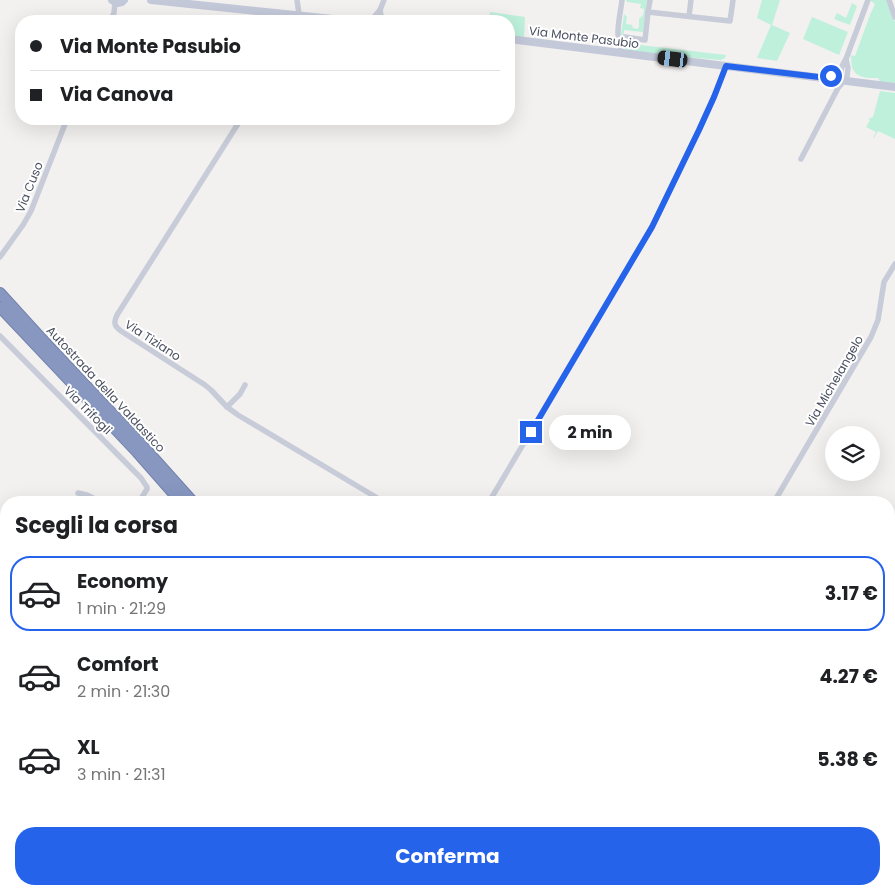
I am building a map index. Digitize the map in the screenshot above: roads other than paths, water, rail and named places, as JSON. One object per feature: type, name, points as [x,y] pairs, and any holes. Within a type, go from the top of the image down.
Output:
[{"type":"highway","name":"Autostrada della Valdastico","points":[[0,293],[188,496]]},
{"type":"highway","name":"Autostrada della Valdastico","points":[[0,307],[137,452],[176,496]]},
{"type":"main road","points":[[114,1],[120,3],[124,0]]},
{"type":"main road","points":[[151,0],[275,15]]},
{"type":"main road","name":"Via Monte Pasubio","points":[[515,40],[895,87]]},
{"type":"street","points":[[297,0],[299,15]]},
{"type":"street","points":[[376,15],[384,0]]},
{"type":"street","points":[[622,0],[620,47],[624,54]]},
{"type":"street","points":[[621,37],[645,40],[650,0]]},
{"type":"street","points":[[689,16],[691,0]]},
{"type":"street","points":[[648,12],[730,21],[732,0]]},
{"type":"street","points":[[827,78],[840,70],[846,59],[868,0]]},
{"type":"street","points":[[888,0],[895,17]]},
{"type":"street","points":[[113,15],[114,1]]},
{"type":"street","points":[[380,10],[381,15]]},
{"type":"street","points":[[608,52],[621,37]]},
{"type":"street","points":[[801,159],[838,88],[847,77],[846,59]]},
{"type":"street","points":[[493,496],[652,227],[703,122],[726,66]]},
{"type":"street","points":[[848,69],[858,82]]},
{"type":"street","points":[[840,70],[843,81]]},
{"type":"street","name":"Via Cuso","points":[[0,257],[31,211],[65,125]]},
{"type":"street","name":"Via Tiziano","points":[[237,125],[114,321],[116,328],[211,390],[227,407],[374,496]]},
{"type":"street","name":"Via Michelangelo","points":[[778,496],[871,337],[878,320],[884,282],[895,264]]},
{"type":"street","name":"Via Trifogli","points":[[0,336],[141,478],[147,487],[143,496]]},
{"type":"street","points":[[227,407],[240,394],[245,385]]},
{"type":"street","points":[[78,493],[90,496]]}]
